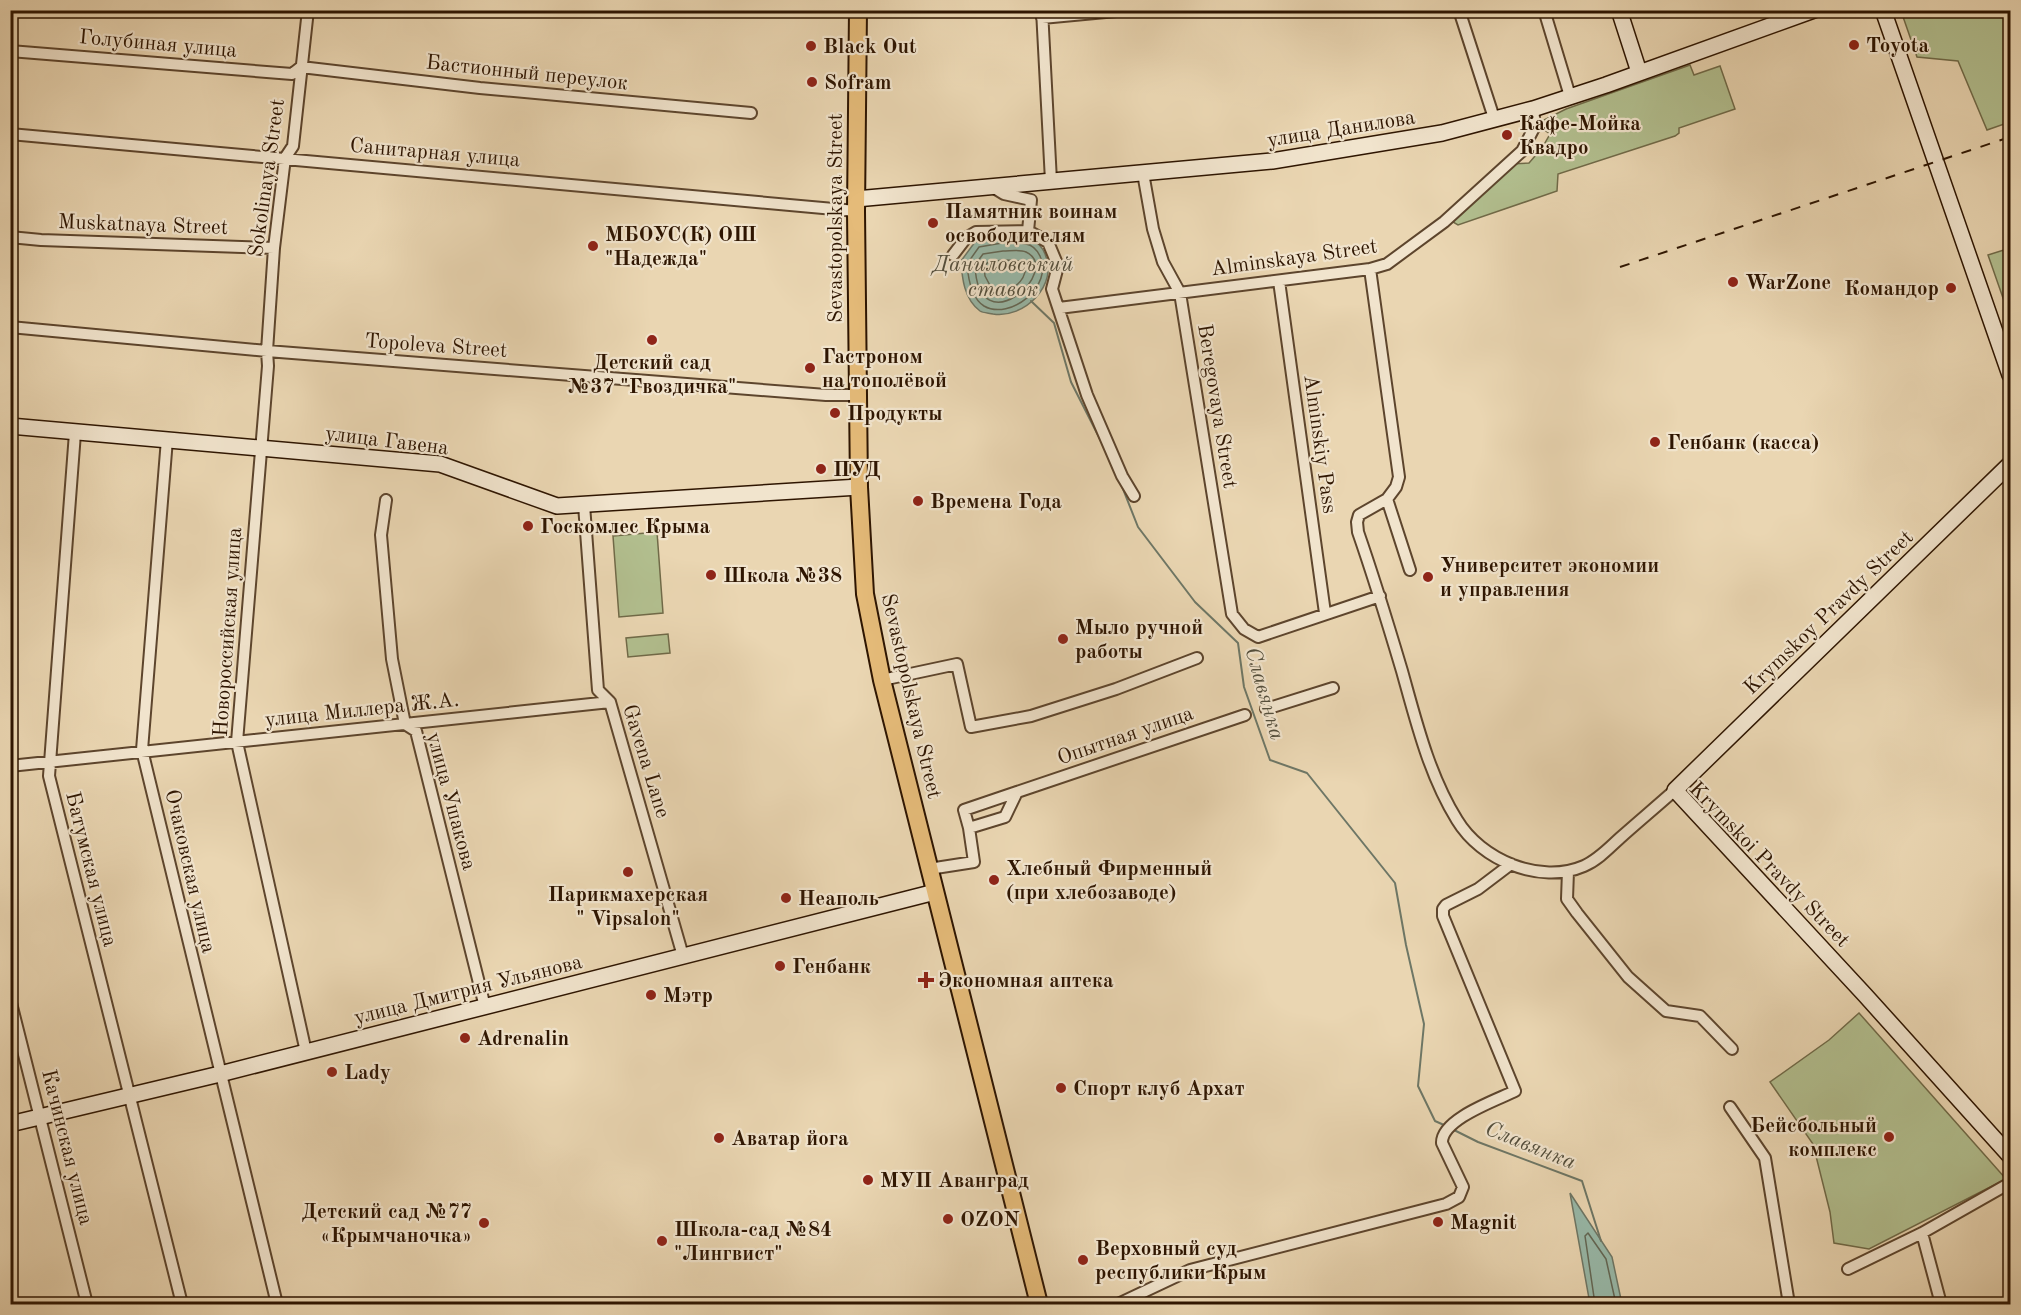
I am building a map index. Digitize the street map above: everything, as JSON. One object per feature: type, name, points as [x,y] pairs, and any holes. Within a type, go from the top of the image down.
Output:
[{"type":"main road","name":"Sevastopolskaya Street","points":[[858,10],[856,205],[859,487],[865,594],[882,680],[1039,1305]]},
{"type":"main road","points":[[1619,10],[1639,72]]},
{"type":"main road","name":"улица Данилова","points":[[856,205],[991,186],[1272,161],[1442,133],[1533,109],[1814,10]]},
{"type":"main road","points":[[1883,10],[2010,375]]},
{"type":"main road","name":"улица Гавена","points":[[10,426],[440,464],[557,507],[859,487]]},
{"type":"main road","name":"Krymskoy Pravdy Street","points":[[1675,790],[2010,464]]},
{"type":"main road","name":"Krymskoi Pravdy Street","points":[[1675,790],[2010,1156]]},
{"type":"main road","name":"улица Дмитрия Ульянова","points":[[10,1124],[220,1074],[935,892]]},
{"type":"street","name":"Sokolinaya Street","points":[[267,351],[274,248],[285,158],[293,146],[308,10]]},
{"type":"street","points":[[1051,181],[1042,14],[1127,10]]},
{"type":"street","points":[[1459,10],[1494,118]]},
{"type":"street","points":[[1544,10],[1570,96]]},
{"type":"street","name":"Голубиная улица","points":[[10,51],[292,74],[300,68]]},
{"type":"street","name":"Бастионный переулок","points":[[300,68],[480,88],[751,112]]},
{"type":"street","name":"Alminskaya Street","points":[[1059,308],[1370,269],[1388,264],[1444,222],[1522,151],[1535,126],[1533,109]]},
{"type":"street","name":"Санитарная улица","points":[[10,134],[856,205]]},
{"type":"street","name":"Beregovaya Street","points":[[1143,173],[1153,229],[1163,262],[1180,293],[1232,614],[1244,629],[1258,637],[1325,613]]},
{"type":"street","points":[[991,186],[1005,194],[1031,200],[1028,231]]},
{"type":"street","points":[[953,255],[966,238],[976,232],[1028,231],[1048,242],[1058,266],[1052,290],[1087,395],[1122,476],[1134,496]]},
{"type":"street","name":"Muskatnaya Street","points":[[10,237],[274,248]]},
{"type":"street","points":[[1370,269],[1399,477],[1396,487],[1386,499],[1410,570]]},
{"type":"street","name":"Alminskiy Pass","points":[[1279,281],[1325,613]]},
{"type":"street","name":"Topoleva Street","points":[[10,327],[267,351],[844,396],[859,395]]},
{"type":"street","name":"Новороссийская улица","points":[[267,351],[268,366],[237,742],[306,1052]]},
{"type":"street","name":"Батумская улица","points":[[75,433],[49,776],[182,1305]]},
{"type":"street","name":"Очаковская улица","points":[[167,439],[142,750],[277,1305]]},
{"type":"street","name":"Krymskoi Pravdy Street","points":[[1386,499],[1359,515],[1358,532],[1380,596],[1416,723],[1439,785],[1457,821],[1468,835],[1479,846],[1511,864],[1531,870],[1568,872],[1586,865],[1604,853],[1675,790]]},
{"type":"street","name":"улица Ушакова","points":[[386,500],[381,535],[392,659],[405,724],[416,731],[485,1007]]},
{"type":"street","name":"Gavena Lane","points":[[584,505],[598,690],[610,702],[683,956]]},
{"type":"street","points":[[1325,613],[1380,596]]},
{"type":"street","points":[[882,680],[957,664],[970,727],[1031,716],[1116,689],[1197,658]]},
{"type":"street","points":[[1266,709],[1333,688]]},
{"type":"street","name":"улица Миллера Ж.А.","points":[[10,766],[142,750],[610,702]]},
{"type":"street","name":"Опытная улица","points":[[929,869],[974,862],[964,810],[1245,716]]},
{"type":"street","points":[[969,828],[1005,817],[1017,792]]},
{"type":"street","points":[[1118,1305],[1190,1270],[1446,1204],[1459,1197],[1462,1193],[1462,1182],[1442,1143],[1445,1130],[1460,1118],[1515,1091],[1443,916],[1443,909],[1446,904],[1479,889],[1511,864]]},
{"type":"street","points":[[1568,872],[1568,898],[1577,913],[1628,976],[1666,1011],[1700,1016],[1732,1049]]},
{"type":"street","name":"Качинская улица","points":[[10,999],[87,1305]]},
{"type":"street","points":[[1730,1107],[1765,1158],[1789,1305]]},
{"type":"street","points":[[1848,1269],[1922,1233],[2010,1183]]},
{"type":"street","points":[[1922,1233],[1941,1305]]},
{"type":"green space","points":[[1901,11],[2010,11],[2010,122],[1987,130],[1958,61],[1917,57]]},
{"type":"green space","points":[[1690,65],[1694,75],[1720,66],[1735,109],[1679,128],[1679,133],[1675,136],[1558,174],[1557,191],[1458,225],[1453,222],[1462,209],[1510,164],[1529,163],[1550,134],[1540,127],[1542,121],[1566,109]]},
{"type":"green space","points":[[2010,248],[2010,318],[1988,255]]},
{"type":"green space","points":[[657,532],[663,613],[619,617],[613,536]]},
{"type":"green space","points":[[668,634],[670,653],[628,657],[626,638]]},
{"type":"green space","name":"Бейсбольный комплекс","points":[[1859,1013],[2006,1179],[1869,1249],[1834,1243],[1830,1212],[1813,1144],[1770,1082],[1829,1040]]},
{"type":"water","name":"Даниловський ставок","points":[[1002,237],[1027,237],[1037,242],[1045,254],[1048,266],[1047,277],[1036,298],[1027,305],[1005,314],[993,314],[980,311],[970,301],[963,281],[961,261],[975,242]]},
{"type":"water","points":[[1570,1193],[1612,1257],[1622,1304],[1590,1304]]},
{"type":"waterway","name":"Славянка","points":[[1031,301],[1054,323],[1071,382],[1105,449]]},
{"type":"waterway","name":"Славянка","points":[[1121,484],[1138,527],[1195,602],[1238,643],[1244,687],[1270,760],[1307,773],[1395,883],[1424,1024],[1418,1086],[1435,1121],[1444,1125]]},
{"type":"waterway","name":"Славянка","points":[[1454,1130],[1478,1142],[1582,1181],[1601,1241]]},
{"type":"railway","points":[[1620,267],[2010,137]]},
{"type":"place","name":"Toyota","points":[[1854,45]]},
{"type":"place","name":"Black Out","points":[[811,46]]},
{"type":"place","name":"Sofram","points":[[812,82]]},
{"type":"place","name":"Кафе-Мойка Квадро","points":[[1507,135]]},
{"type":"place","name":"Памятник воинам освободителям","points":[[933,223]]},
{"type":"place","name":"МБОУС(К) ОШ \"Надежда\"","points":[[593,246]]},
{"type":"place","name":"WarZone","points":[[1733,282]]},
{"type":"place","name":"Командор","points":[[1951,288]]},
{"type":"place","name":"Детский сад №37 \"Гвоздичка\"","points":[[652,340]]},
{"type":"place","name":"Гастроном на тополёвой","points":[[810,368]]},
{"type":"place","name":"Продукты","points":[[835,413]]},
{"type":"place","name":"Генбанк (касса)","points":[[1655,442]]},
{"type":"place","name":"ПУД","points":[[821,469]]},
{"type":"place","name":"Времена Года","points":[[918,501]]},
{"type":"place","name":"Госкомлес Крыма","points":[[528,526]]},
{"type":"place","name":"Школа №38","points":[[711,575]]},
{"type":"place","name":"Университет экономии и управления","points":[[1428,577]]},
{"type":"place","name":"Мыло ручной работы","points":[[1063,639]]},
{"type":"place","name":"Парикмахерская \" Vipsalon\"","points":[[628,872]]},
{"type":"place","name":"Хлебный Фирменный (при хлебозаводе)","points":[[994,880]]},
{"type":"place","name":"Неаполь","points":[[786,898]]},
{"type":"place","name":"Генбанк","points":[[780,966]]},
{"type":"place","name":"Экономная аптека","points":[[926,980]]},
{"type":"place","name":"Мэтр","points":[[651,995]]},
{"type":"place","name":"Adrenalin","points":[[465,1038]]},
{"type":"place","name":"Lady","points":[[332,1072]]},
{"type":"place","name":"Спорт клуб Архат","points":[[1061,1088]]},
{"type":"place","name":"Бейсбольный комплекс","points":[[1889,1137]]},
{"type":"place","name":"Аватар йога","points":[[719,1138]]},
{"type":"place","name":"МУП Аванград","points":[[868,1180]]},
{"type":"place","name":"OZON","points":[[948,1219]]},
{"type":"place","name":"Magnit","points":[[1438,1222]]},
{"type":"place","name":"Детский сад №77 «Крымчаночка»","points":[[484,1223]]},
{"type":"place","name":"Школа-сад №84 \"Лингвист\"","points":[[662,1241]]},
{"type":"place","name":"Верховный суд республики Крым","points":[[1083,1260]]}]
